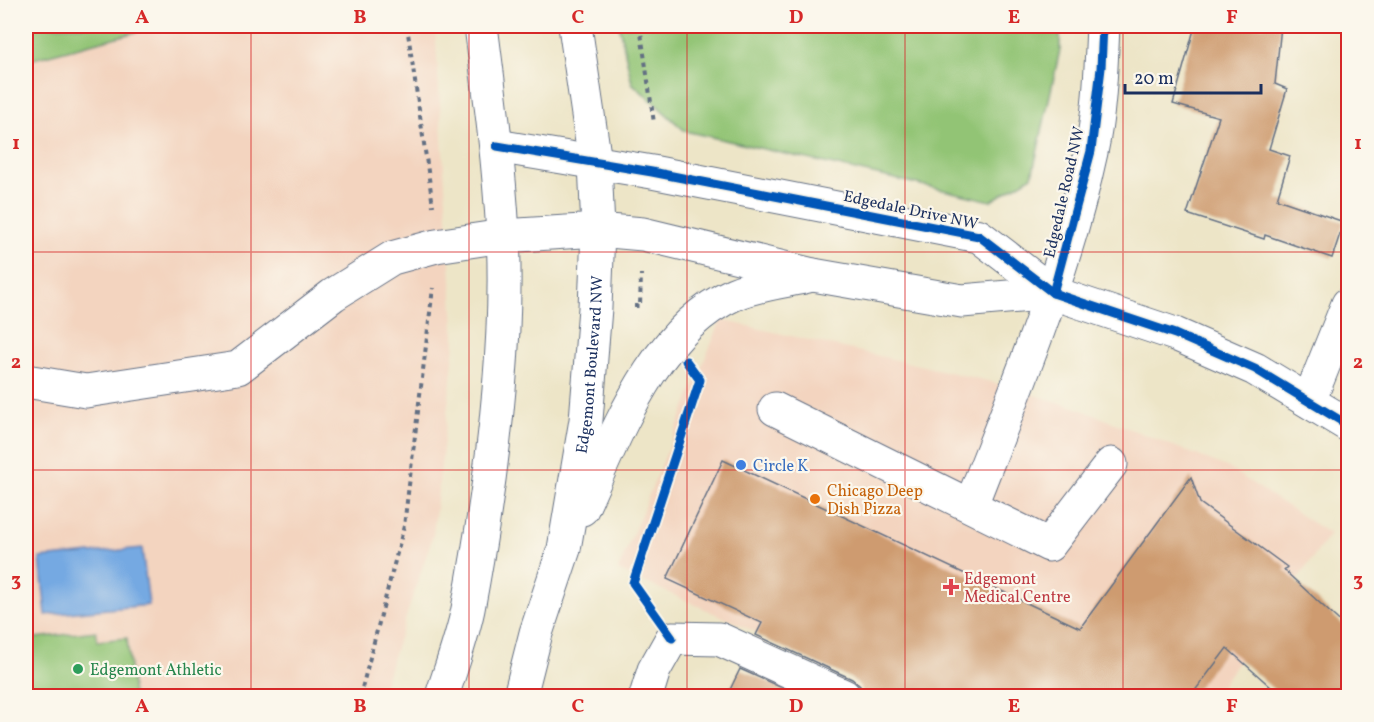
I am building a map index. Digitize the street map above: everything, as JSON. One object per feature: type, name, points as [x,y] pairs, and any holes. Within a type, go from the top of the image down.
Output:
[{"type":"main road","points":[[442,696],[467,611],[495,426],[502,311],[503,236],[497,146],[481,26]]},
{"type":"main road","name":"Edgemont Boulevard NW","points":[[520,696],[536,633],[564,549],[586,420],[598,230],[595,162],[575,26]]},
{"type":"main road","name":"Edgedale Road NW","points":[[971,505],[1053,293],[1091,151],[1101,68],[1103,26]]},
{"type":"main road","name":"Edgedale Drive NW","points":[[497,146],[595,162],[979,236],[1053,293],[1175,334],[1255,369],[1348,425]]},
{"type":"main road","name":"Edgedale Drive NW","points":[[26,381],[86,391],[238,368],[333,295],[392,258],[436,246],[503,236],[598,230],[643,234],[813,275],[962,301],[1053,293]]},
{"type":"main road","points":[[564,549],[628,408],[672,341],[698,314],[735,293],[813,275]]},
{"type":"main road","points":[[1309,401],[1348,304]]},
{"type":"main road","points":[[775,409],[1049,546],[1111,464]]},
{"type":"main road","points":[[646,696],[654,670],[672,638],[719,639],[844,696]]},
{"type":"path","points":[[360,696],[404,526],[436,246],[407,26]]},
{"type":"path","points":[[640,26],[654,123]]},
{"type":"shaded area","points":[[159,26],[435,26],[455,344],[433,535],[380,696],[26,696],[26,61]]},
{"type":"shaded area","points":[[721,320],[984,380],[1074,407],[1227,467],[1330,534],[1214,696],[898,696],[618,570]]},
{"type":"green space","points":[[26,26],[159,26],[26,61]]},
{"type":"green space","points":[[619,26],[1060,26],[1060,50],[1032,176],[991,201],[685,131],[632,83]]},
{"type":"green space","name":"Edgemont Athletic","points":[[96,631],[97,641],[127,638],[133,696],[26,696],[26,639]]},
{"type":"water","points":[[142,548],[149,605],[46,615],[40,558]]},
{"type":"building","points":[[1195,26],[1281,26],[1275,84],[1287,89],[1269,149],[1290,156],[1277,199],[1344,222],[1332,258],[1265,235],[1264,239],[1187,214],[1219,117],[1173,104]]},
{"type":"building","points":[[723,460],[1080,628],[1191,477],[1200,503],[1287,567],[1284,570],[1348,629],[1348,696],[1281,696],[1227,648],[1191,696],[862,696],[860,686],[852,679],[756,635],[762,623],[667,579]]},
{"type":"building","points":[[740,669],[800,696],[727,696]]},
{"type":"cycle path","points":[[1053,293],[1091,151],[1101,68],[1103,26]]},
{"type":"cycle path","points":[[497,146],[652,172],[979,236],[1053,293],[1175,334],[1255,369],[1348,425]]},
{"type":"cycle path","points":[[672,638],[633,583],[700,380],[686,361]]},
{"type":"place","name":"Circle K","points":[[741,465]]},
{"type":"place","name":"Chicago Deep Dish Pizza","points":[[815,499]]},
{"type":"place","name":"Edgemont Medical Centre","points":[[951,587]]},
{"type":"place","name":"Edgemont Athletic","points":[[78,669]]}]
